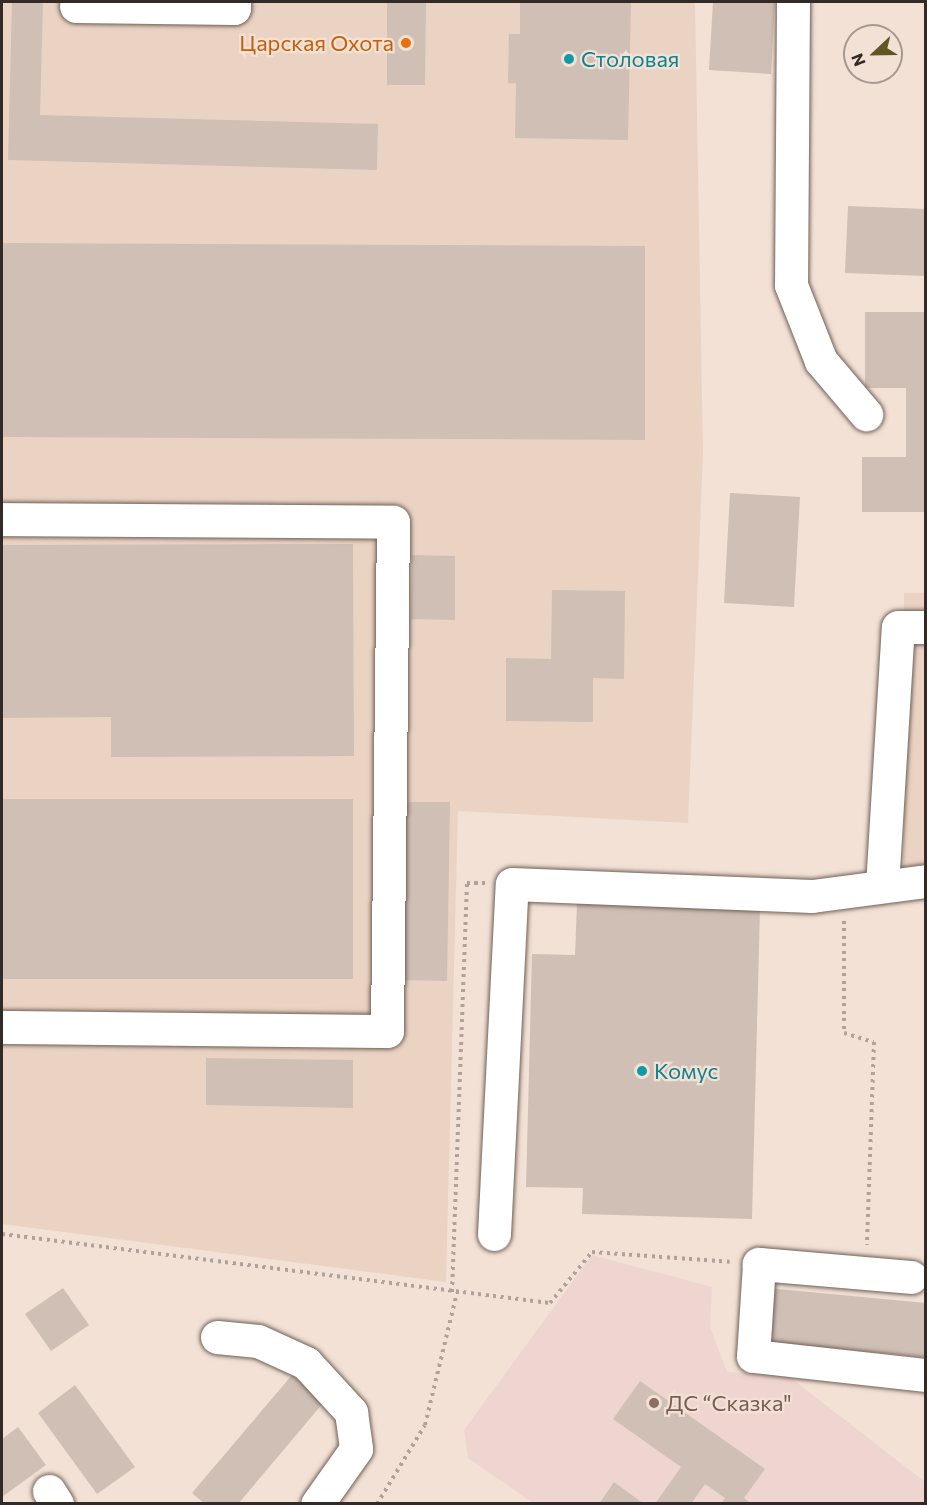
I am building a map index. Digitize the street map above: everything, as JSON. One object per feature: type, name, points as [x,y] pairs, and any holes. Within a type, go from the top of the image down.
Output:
[{"type":"lane","points":[[76,6],[234,8],[234,2]]},
{"type":"lane","points":[[793,2],[791,285],[820,361],[866,414]]},
{"type":"lane","points":[[2,519],[393,522],[393,534],[387,1031],[2,1027]]},
{"type":"lane","points":[[882,886],[898,627],[926,627]]},
{"type":"lane","points":[[494,1234],[512,884],[812,896],[926,881]]},
{"type":"lane","points":[[911,1277],[759,1264],[753,1356],[926,1375]]},
{"type":"lane","points":[[218,1337],[258,1341],[306,1363],[351,1412],[356,1449],[317,1503]]},
{"type":"path","points":[[377,1503],[425,1425],[455,1293],[467,883],[512,884]]},
{"type":"path","points":[[844,891],[844,1033],[874,1042],[865,1273]]},
{"type":"path","points":[[2,1234],[455,1293],[550,1303],[592,1252],[759,1264]]},
{"type":"shaded area","points":[[2,2],[695,2],[703,453],[688,823],[458,811],[446,1282],[2,1224]]},
{"type":"shaded area","points":[[904,593],[926,593],[925,897],[904,899]]},
{"type":"shaded area","name":"ДС “Сказка\"","points":[[592,1255],[712,1287],[710,1327],[727,1372],[787,1375],[925,1482],[925,1503],[533,1503],[468,1458],[464,1430]]},
{"type":"building","points":[[12,2],[43,2],[40,115],[378,124],[377,170],[8,160]]},
{"type":"building","name":"Царская Охота","points":[[387,2],[426,2],[425,85],[387,85]]},
{"type":"building","name":"Столовая","points":[[520,2],[631,2],[628,140],[515,138],[516,83],[508,83],[509,34],[520,34]]},
{"type":"building","points":[[713,2],[775,2],[771,74],[709,70]]},
{"type":"building","points":[[848,206],[926,209],[926,276],[845,273]]},
{"type":"building","points":[[2,243],[645,246],[645,440],[2,437]]},
{"type":"building","points":[[865,312],[926,312],[926,512],[862,512],[862,457],[906,457],[906,388],[865,388]]},
{"type":"building","points":[[730,493],[800,497],[794,607],[724,603]]},
{"type":"building","points":[[353,544],[354,756],[111,757],[111,717],[2,718],[2,545]]},
{"type":"building","points":[[412,555],[455,556],[455,620],[411,619]]},
{"type":"building","points":[[552,590],[625,591],[624,679],[593,678],[593,722],[506,721],[506,658],[551,659]]},
{"type":"building","points":[[2,799],[353,799],[353,979],[2,979]]},
{"type":"building","points":[[404,802],[450,802],[447,981],[401,980]]},
{"type":"building","name":"Комус","points":[[577,903],[760,909],[752,1219],[582,1214],[583,1188],[526,1187],[532,954],[575,955]]},
{"type":"building","points":[[206,1058],[353,1060],[353,1108],[206,1105]]},
{"type":"building","points":[[63,1288],[89,1325],[51,1351],[25,1314]]},
{"type":"building","points":[[767,1288],[926,1303],[926,1357],[762,1342]]},
{"type":"building","points":[[292,1375],[324,1402],[238,1504],[205,1504],[192,1493]]},
{"type":"building","points":[[640,1381],[765,1469],[744,1498],[752,1504],[721,1504],[725,1498],[705,1484],[691,1504],[655,1504],[681,1467],[613,1419]]},
{"type":"building","points":[[75,1385],[135,1467],[97,1494],[38,1413]]},
{"type":"building","points":[[18,1427],[46,1465],[2,1497],[2,1439]]},
{"type":"building","points":[[614,1482],[644,1504],[599,1504]]},
{"type":"place","name":"Царская Охота","points":[[406,43]]},
{"type":"place","name":"Столовая","points":[[569,59]]},
{"type":"place","name":"Комус","points":[[642,1071]]},
{"type":"place","name":"ДС “Сказка\"","points":[[654,1403]]}]
